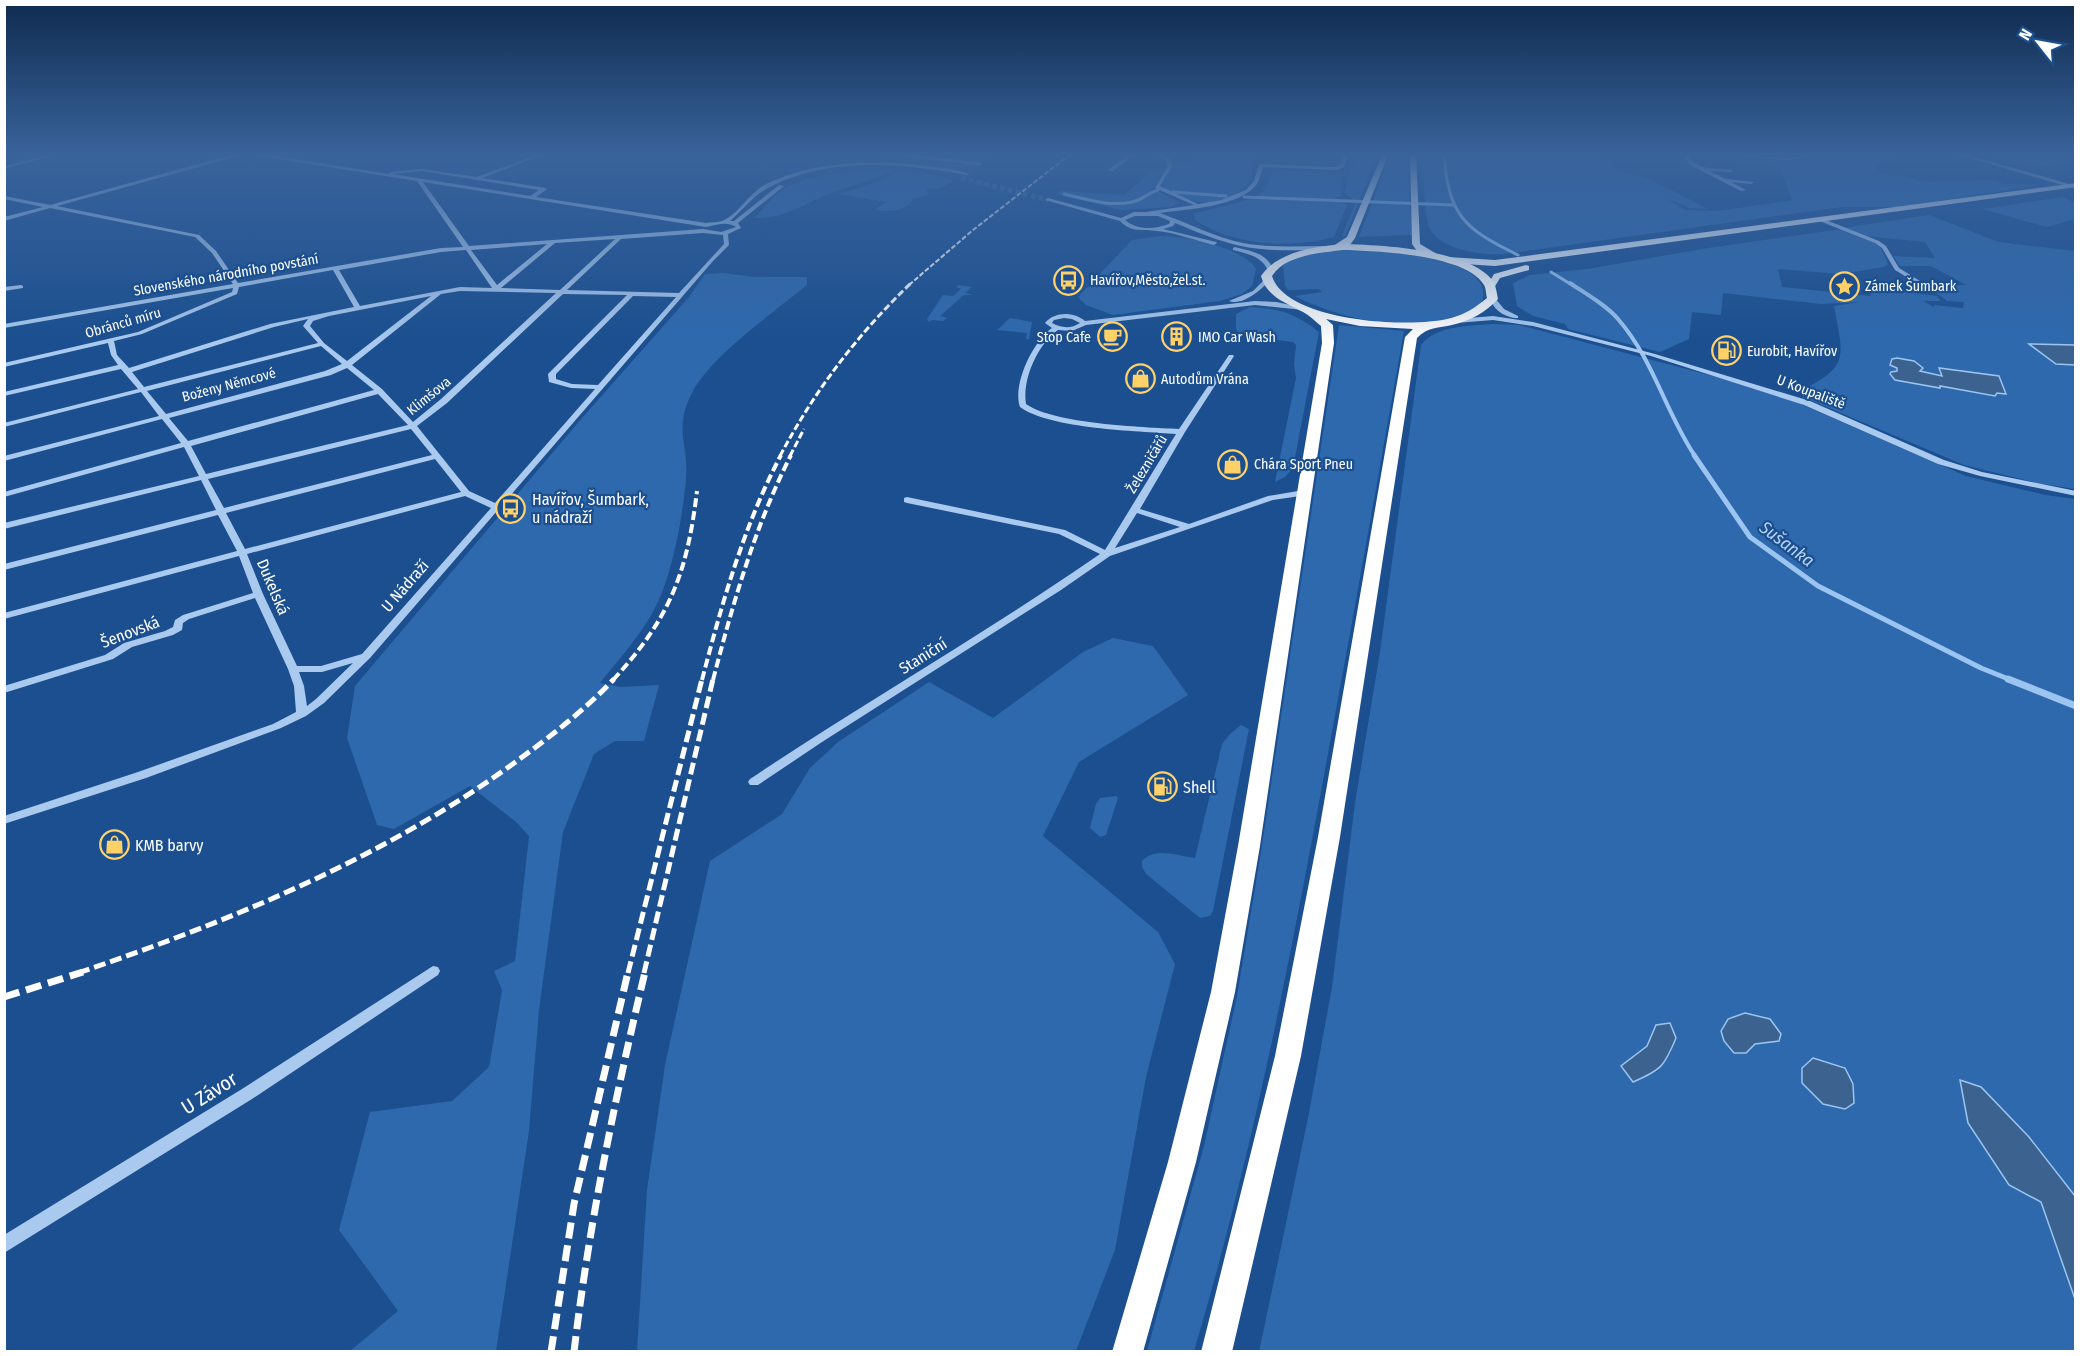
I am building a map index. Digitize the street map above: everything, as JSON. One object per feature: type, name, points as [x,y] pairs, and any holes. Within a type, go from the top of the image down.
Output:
[{"type":"highway","points":[[1127,1352],[1185,1151],[1223,992],[1249,846],[1328,332],[1327,325],[1277,294],[1269,275],[1279,262],[1293,256],[1332,248],[1381,248],[1439,258],[1478,273],[1491,286],[1493,298],[1480,312],[1418,330],[1411,337],[1329,837],[1288,1056],[1216,1352]]},
{"type":"highway","points":[[1306,310],[1371,324],[1439,323]]},
{"type":"main road","points":[[1332,248],[1347,243],[1360,216]]},
{"type":"main road","points":[[1415,216],[1416,244],[1420,249],[1439,258],[1474,263],[1495,263],[1841,216]]},
{"type":"main road","points":[[1491,286],[1497,276],[1519,269],[1891,216]]},
{"type":"street","points":[[100,216],[197,236],[206,242],[216,254],[236,285]]},
{"type":"street","points":[[445,216],[496,289]]},
{"type":"street","points":[[636,216],[724,233]]},
{"type":"street","points":[[704,228],[725,222],[732,216]]},
{"type":"street","name":"U Nádraží","points":[[4,820],[251,737],[302,714],[337,687],[727,244],[724,233],[737,229],[738,226],[735,224],[744,216]]},
{"type":"street","points":[[1110,216],[1122,220],[1129,226],[1178,233],[1245,252],[1269,263],[1269,275],[1255,292],[1211,307]]},
{"type":"street","points":[[1122,220],[1127,216]]},
{"type":"street","points":[[1162,216],[1210,236],[1244,245],[1332,248]]},
{"type":"street","points":[[1153,229],[1169,226],[1172,219],[1177,216]]},
{"type":"street","points":[[1819,219],[1884,247],[1897,269],[1925,286]]},
{"type":"street","points":[[725,222],[735,224]]},
{"type":"street","name":"Slovenského národního povstání","points":[[4,326],[467,247],[619,238],[704,228]]},
{"type":"street","name":"Klimšova","points":[[203,476],[413,426],[444,401],[619,238]]},
{"type":"street","points":[[496,289],[553,242]]},
{"type":"street","points":[[335,268],[358,308]]},
{"type":"street","name":"Obránců míru","points":[[4,365],[111,341],[166,324],[235,293],[236,285]]},
{"type":"street","points":[[4,289],[21,286]]},
{"type":"street","points":[[4,394],[125,368],[272,325],[460,289],[680,295]]},
{"type":"street","name":"Boženy Němcové","points":[[4,459],[328,373],[347,365],[439,293]]},
{"type":"street","points":[[600,387],[560,384],[552,380],[552,374],[631,295]]},
{"type":"street","name":"U Koupaliště","points":[[1493,298],[1495,305],[1502,311],[1533,324]]},
{"type":"street","points":[[1211,307],[1276,303],[1306,310]]},
{"type":"street","name":"Železničářů","points":[[1084,323],[1075,317],[1058,317],[1048,322],[1056,328],[1075,329],[1084,323],[1211,307]]},
{"type":"street","points":[[327,314],[311,320],[306,326],[322,344],[379,391],[413,426],[466,493],[496,507]]},
{"type":"street","name":"U Koupaliště","points":[[1439,323],[1493,318],[1533,324],[1653,355],[1807,404],[1941,462],[1991,476],[2076,494]]},
{"type":"street","name":"Železničářů","points":[[1056,328],[1041,339],[1029,361],[1022,396],[1023,404],[1028,410],[1043,416],[1181,432],[1135,510],[1189,527]]},
{"type":"street","name":"Dukelská","points":[[111,341],[114,355],[144,389],[187,445],[242,552],[258,594],[293,669],[299,686],[302,714]]},
{"type":"street","points":[[4,424],[322,344]]},
{"type":"street","points":[[1181,432],[1231,356]]},
{"type":"street","points":[[4,495],[379,391]]},
{"type":"street","points":[[4,567],[437,456]]},
{"type":"street","points":[[4,526],[203,476]]},
{"type":"street","points":[[4,616],[466,493]]},
{"type":"street","points":[[1189,527],[1271,498],[1304,493]]},
{"type":"street","points":[[907,500],[1056,531],[1073,536],[1107,554]]},
{"type":"street","name":"Staniční","points":[[1107,554],[1135,510]]},
{"type":"street","name":"Staniční","points":[[754,782],[818,739],[1058,588],[1107,554],[1189,527]]},
{"type":"street","name":"Šenovská","points":[[4,690],[109,657],[128,645],[169,633],[178,628],[178,622],[186,617],[258,594]]},
{"type":"street","points":[[293,669],[322,669],[366,656]]},
{"type":"street","name":"U Závor","points":[[4,1245],[247,1094],[433,971]]},
{"type":"shaded area","points":[[1194,216],[1342,216],[1334,237],[1281,244],[1244,240],[1210,229],[1195,220]]},
{"type":"shaded area","points":[[1350,216],[1353,216],[1345,236],[1342,236]]},
{"type":"shaded area","points":[[1367,216],[1411,216],[1412,235],[1359,237]]},
{"type":"shaded area","points":[[1427,216],[1775,216],[1504,254],[1485,254],[1462,250],[1442,241],[1429,227]]},
{"type":"shaded area","points":[[1932,216],[1999,242],[2075,251],[2075,489],[2037,483],[1964,465],[1803,397],[1800,391],[1828,374],[1840,358],[1840,337],[1834,306],[1860,302],[1821,304],[1723,293],[1721,315],[1692,312],[1689,339],[1660,352],[1568,329],[1565,324],[1533,316],[1517,306],[1513,283],[1530,275],[1587,269],[1708,248],[1842,229],[1876,244],[1881,248],[1888,264],[1884,267],[1840,274],[1778,269],[1782,287],[1871,296],[1869,287],[1937,296],[1941,301],[1923,301],[1934,307],[1934,305],[1963,308],[1964,302],[1947,301],[1927,286],[1966,285],[1931,266],[1900,266],[1893,256],[1935,258],[1925,242],[1864,236],[1843,228]]},
{"type":"shaded area","points":[[2008,216],[2075,216],[2075,219],[2047,227]]},
{"type":"shaded area","points":[[1160,236],[1212,244],[1239,255],[1256,269],[1252,286],[1242,294],[1220,301],[1113,315],[1086,305],[1078,297],[1132,240]]},
{"type":"shaded area","points":[[1369,250],[1414,255],[1464,269],[1476,277],[1482,287],[1482,300],[1469,312],[1456,316],[1436,321],[1395,323],[1333,312],[1295,296],[1322,292],[1319,289],[1288,290],[1285,285],[1283,265],[1293,260],[1314,253]]},
{"type":"shaded area","points":[[723,273],[754,277],[807,277],[807,285],[728,350],[701,379],[692,393],[683,417],[686,478],[682,510],[676,546],[666,581],[648,620],[600,683],[620,687],[659,685],[644,741],[615,741],[594,754],[563,832],[539,1010],[529,1131],[496,1351],[350,1351],[398,1311],[339,1230],[370,1112],[452,1101],[489,1067],[502,990],[494,971],[515,961],[529,836],[516,822],[470,786],[394,829],[377,825],[347,738],[355,686],[582,418],[689,297],[705,274]]},
{"type":"shaded area","points":[[958,285],[972,287],[965,293],[973,295],[964,295],[940,316],[947,318],[943,321],[929,322],[927,319],[943,295],[953,296],[961,289],[956,287]]},
{"type":"shaded area","points":[[1250,307],[1287,313],[1319,332],[1293,468],[1285,477],[1275,482],[1296,378],[1294,364],[1296,345],[1293,342],[1240,335],[1236,329],[1236,314]]},
{"type":"shaded area","points":[[1010,318],[1032,322],[1029,339],[1026,339],[1027,333],[997,330]]},
{"type":"shaded area","points":[[1493,324],[1519,325],[1728,380],[1796,402],[1966,476],[2046,495],[2075,499],[2075,1196],[2029,1137],[1981,1087],[1960,1080],[1968,1123],[2009,1185],[2041,1202],[2075,1299],[2075,1351],[1259,1352],[1308,1118],[1332,987],[1355,803],[1380,652],[1421,345],[1427,338],[1444,330]],"holes":[[[1676,1038],[1670,1054],[1657,1072],[1633,1056],[1647,1046]]]},
{"type":"shaded area","points":[[1339,325],[1404,331],[1311,843],[1283,990],[1251,1135],[1215,1279],[1194,1351],[1147,1351],[1204,1146],[1237,996],[1261,852]]},
{"type":"shaded area","points":[[2029,344],[2075,345],[2075,365],[2056,364]]},
{"type":"shaded area","points":[[1892,359],[1914,361],[1923,368],[1920,371],[1942,376],[1939,368],[1999,376],[2006,394],[1997,393],[1995,396],[1895,380],[1890,374],[1897,371],[1897,368],[1890,365]]},
{"type":"shaded area","points":[[1113,638],[1153,646],[1188,695],[1079,762],[1043,836],[1158,932],[1175,964],[1146,1077],[1115,1250],[1076,1351],[637,1351],[647,1190],[665,1065],[710,861],[782,814],[810,768],[838,742],[929,682],[993,718],[1083,652]]},
{"type":"shaded area","points":[[1241,725],[1249,729],[1213,911],[1210,916],[1200,918],[1146,874],[1142,861],[1147,856],[1160,853],[1195,858],[1222,744]]},
{"type":"shaded area","points":[[1116,796],[1118,798],[1106,835],[1100,837],[1090,828],[1096,804],[1100,798]]},
{"type":"shaded area","points":[[1745,1013],[1770,1019],[1781,1034],[1779,1041],[1755,1044],[1746,1053],[1734,1053],[1724,1041],[1721,1031],[1728,1019]]},
{"type":"shaded area","points":[[1670,1023],[1676,1038],[1665,1062],[1650,1074],[1633,1082],[1621,1066],[1647,1046],[1656,1025]]},
{"type":"shaded area","points":[[1813,1058],[1845,1068],[1853,1084],[1854,1103],[1845,1109],[1823,1104],[1802,1083],[1802,1068]]},
{"type":"shaded area","points":[[1960,1080],[1981,1087],[2029,1137],[2075,1196],[2075,1299],[2041,1202],[2009,1185],[1968,1123]]},
{"type":"waterway","name":"Sušanka","points":[[1461,216],[1484,237],[1518,255]]},
{"type":"waterway","name":"Sušanka","points":[[1551,272],[1572,285]]},
{"type":"waterway","name":"Sušanka","points":[[1570,283],[1607,309],[1630,335],[1641,351],[1695,456]]},
{"type":"waterway","name":"Sušanka","points":[[1694,455],[1750,537],[1818,586],[1981,668],[2011,680]]},
{"type":"waterway","name":"Sušanka","points":[[2008,679],[2076,706]]},
{"type":"railway","points":[[909,285],[991,216]]},
{"type":"railway","points":[[780,456],[808,408],[838,364],[909,285]]},
{"type":"railway","points":[[790,456],[804,429]]},
{"type":"railway","points":[[702,680],[726,593],[745,537],[781,455]]},
{"type":"railway","points":[[713,680],[746,565],[766,509],[791,455]]},
{"type":"railway","points":[[613,680],[649,636],[673,593],[688,547],[697,491]]},
{"type":"railway","points":[[628,973],[702,679]]},
{"type":"railway","points":[[644,973],[713,679]]},
{"type":"railway","points":[[78,973],[247,909],[302,885],[409,831],[460,800],[524,756],[577,714],[613,680]]},
{"type":"railway","points":[[4,997],[83,972]]},
{"type":"railway","points":[[551,1352],[574,1204],[628,972]]},
{"type":"railway","points":[[574,1352],[587,1256],[604,1161],[645,972]]},
{"type":"place","name":"Havířov,Město,žel.st.","points":[[1069,280]]},
{"type":"place","name":"Zámek Šumbark","points":[[1844,286]]},
{"type":"place","name":"Stop Cafe","points":[[1112,337]]},
{"type":"place","name":"IMO Car Wash","points":[[1177,337]]},
{"type":"place","name":"Eurobit, Havířov","points":[[1726,351]]},
{"type":"place","name":"Autodům Vrána","points":[[1140,379]]},
{"type":"place","name":"Chára Sport Pneu","points":[[1233,464]]},
{"type":"place","name":"Havířov, Šumbark, u nádraží","points":[[511,508]]},
{"type":"place","name":"Shell","points":[[1162,787]]},
{"type":"place","name":"KMB barvy","points":[[114,845]]}]
